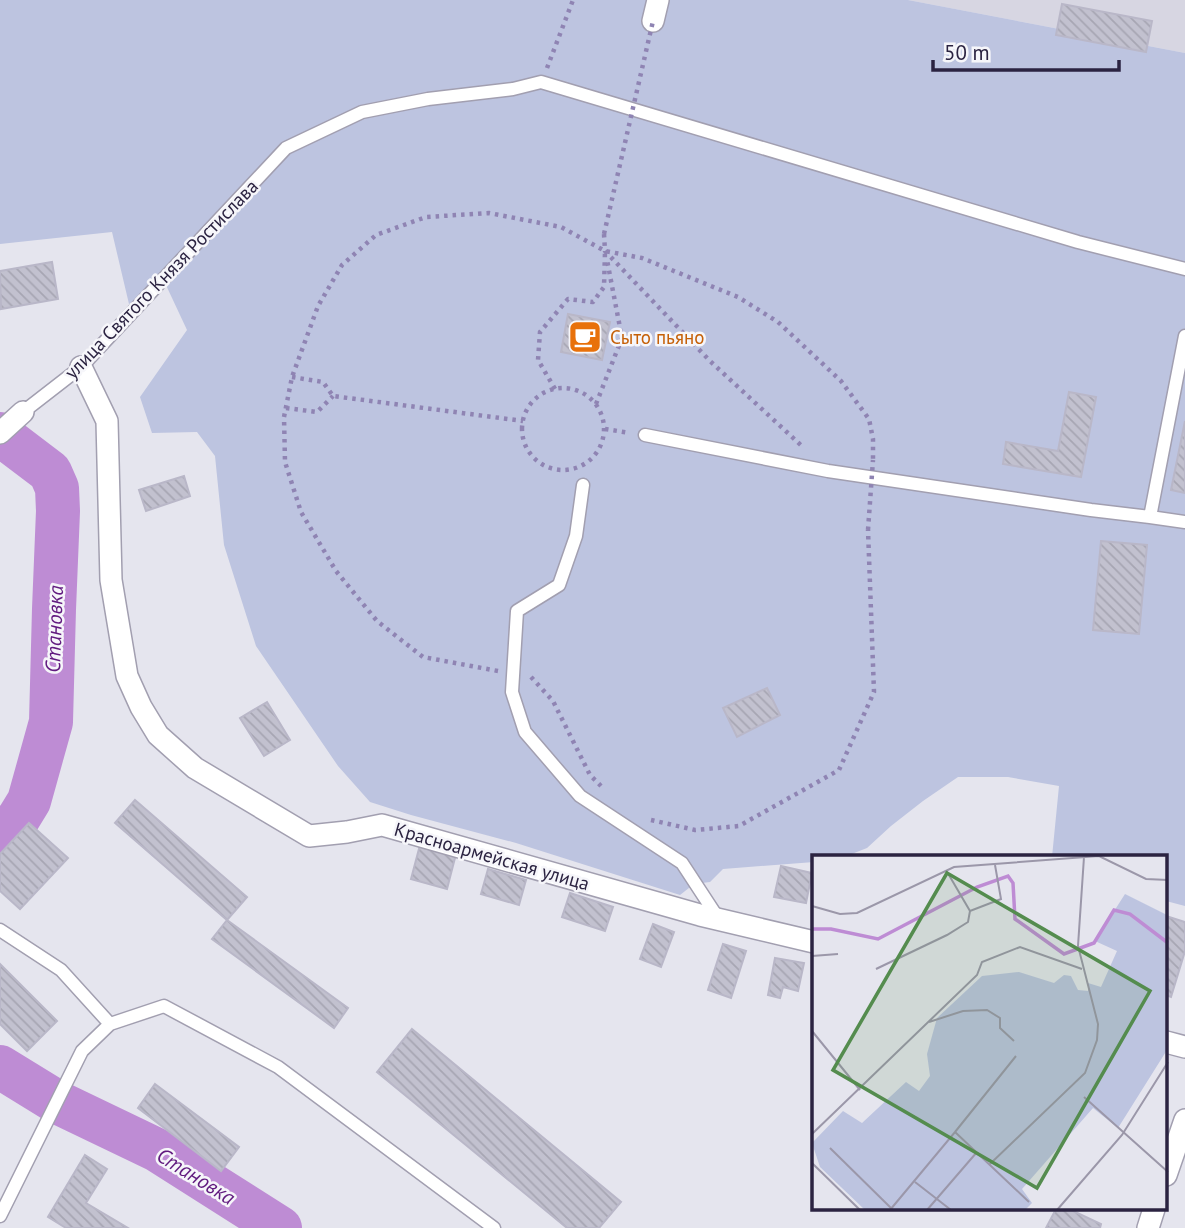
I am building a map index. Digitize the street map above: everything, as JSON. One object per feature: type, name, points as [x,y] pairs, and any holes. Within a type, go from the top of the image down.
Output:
[{"type":"street","name":"Красноармейская улица","points":[[81,367],[107,421],[111,580],[127,676],[158,735],[195,768],[309,836],[382,825],[718,919],[812,942]]},
{"type":"street","name":"улица Святого Князя Ростислава","points":[[0,433],[23,412]]},
{"type":"street","points":[[1168,1043],[1185,1047]]},
{"type":"street","points":[[1168,1169],[1185,1119]]},
{"type":"street","points":[[1148,1228],[1154,1210]]},
{"type":"lane","name":"улица Святого Князя Ростислава","points":[[23,412],[81,367],[286,148],[362,112],[428,99],[513,89],[541,82]]},
{"type":"lane","points":[[541,82],[1064,238],[1185,269]]},
{"type":"lane","points":[[1150,517],[1182,363],[1185,336]]},
{"type":"lane","points":[[645,435],[828,471],[1185,522]]},
{"type":"lane","points":[[583,485],[576,536],[559,585],[517,611],[512,692],[525,732],[580,796],[682,863],[718,919]]},
{"type":"lane","points":[[0,930],[61,970],[110,1024]]},
{"type":"lane","points":[[0,1216],[82,1051],[110,1024],[164,1006],[278,1067],[494,1228]]},
{"type":"path","points":[[541,82],[573,0]]},
{"type":"path","points":[[555,389],[538,360],[540,332],[568,299],[593,302],[604,287],[604,234],[656,10]]},
{"type":"path","points":[[596,404],[622,338],[605,251]]},
{"type":"path","points":[[605,251],[710,361],[828,471]]},
{"type":"path","points":[[292,377],[323,382],[333,396],[523,421]]},
{"type":"path","points":[[560,387],[586,394],[596,404],[605,429],[596,454],[586,463],[573,469],[560,470],[546,466],[535,458],[523,435],[523,421],[527,408],[536,398],[560,387]]},
{"type":"path","points":[[286,408],[317,412],[333,396]]},
{"type":"path","points":[[868,530],[873,460]]},
{"type":"shaded area","points":[[0,0],[908,0],[1185,53],[1185,906],[1168,902],[1168,855],[1052,855],[1059,786],[1008,777],[958,777],[923,801],[867,848],[849,855],[812,855],[812,862],[723,869],[710,882],[694,884],[680,895],[516,843],[370,802],[338,766],[256,646],[224,545],[215,456],[197,432],[152,433],[140,397],[187,330],[165,283],[129,304],[112,232],[0,244]]},
{"type":"shaded area","points":[[908,0],[1185,0],[1185,53]]},
{"type":"building","points":[[1062,4],[1152,21],[1146,52],[1056,35]]},
{"type":"building","points":[[52,262],[58,299],[1,309],[0,271]]},
{"type":"building","name":"Сыто пьяно","points":[[568,314],[610,322],[602,360],[561,352]]},
{"type":"building","points":[[1069,392],[1096,397],[1081,477],[1003,464],[1006,442],[1058,451]]},
{"type":"building","points":[[1185,421],[1185,493],[1171,490]]},
{"type":"building","points":[[184,476],[190,496],[146,511],[139,490]]},
{"type":"building","points":[[1101,541],[1147,545],[1139,634],[1093,630]]},
{"type":"building","points":[[767,688],[780,715],[737,737],[723,708]]},
{"type":"building","points":[[267,702],[290,740],[264,756],[240,718]]},
{"type":"building","points":[[135,800],[247,897],[227,920],[115,823]]},
{"type":"building","points":[[29,823],[68,858],[20,909],[0,891],[0,854]]},
{"type":"building","points":[[420,845],[456,854],[447,889],[411,879]]},
{"type":"building","points":[[781,866],[812,873],[806,903],[774,897]]},
{"type":"building","points":[[488,869],[526,880],[519,905],[481,894]]},
{"type":"building","points":[[570,893],[613,907],[605,931],[562,917]]},
{"type":"building","points":[[1168,917],[1185,922],[1185,951],[1171,997],[1168,996]]},
{"type":"building","points":[[227,920],[348,1008],[334,1028],[212,939]]},
{"type":"building","points":[[653,924],[674,932],[661,967],[640,959]]},
{"type":"building","points":[[723,944],[746,951],[731,998],[708,990]]},
{"type":"building","points":[[775,958],[804,963],[798,991],[783,987],[780,998],[768,995]]},
{"type":"building","points":[[0,964],[57,1021],[27,1051],[0,1024]]},
{"type":"building","points":[[412,1029],[621,1202],[599,1228],[567,1228],[377,1072]]},
{"type":"building","points":[[155,1084],[239,1147],[221,1171],[138,1108]]},
{"type":"building","points":[[85,1155],[107,1169],[86,1203],[128,1228],[66,1228],[48,1217]]},
{"type":"building","points":[[1055,1210],[1071,1210],[1101,1224],[1100,1228],[1046,1228]]},
{"type":"waterway","name":"Становка","points":[[0,434],[50,472],[57,488],[58,511],[51,722],[29,801],[18,819],[0,836]]},
{"type":"waterway","name":"Становка","points":[[0,1067],[57,1102],[157,1150],[280,1228]]},
{"type":"place","name":"Сыто пьяно","points":[[585,337]]}]
